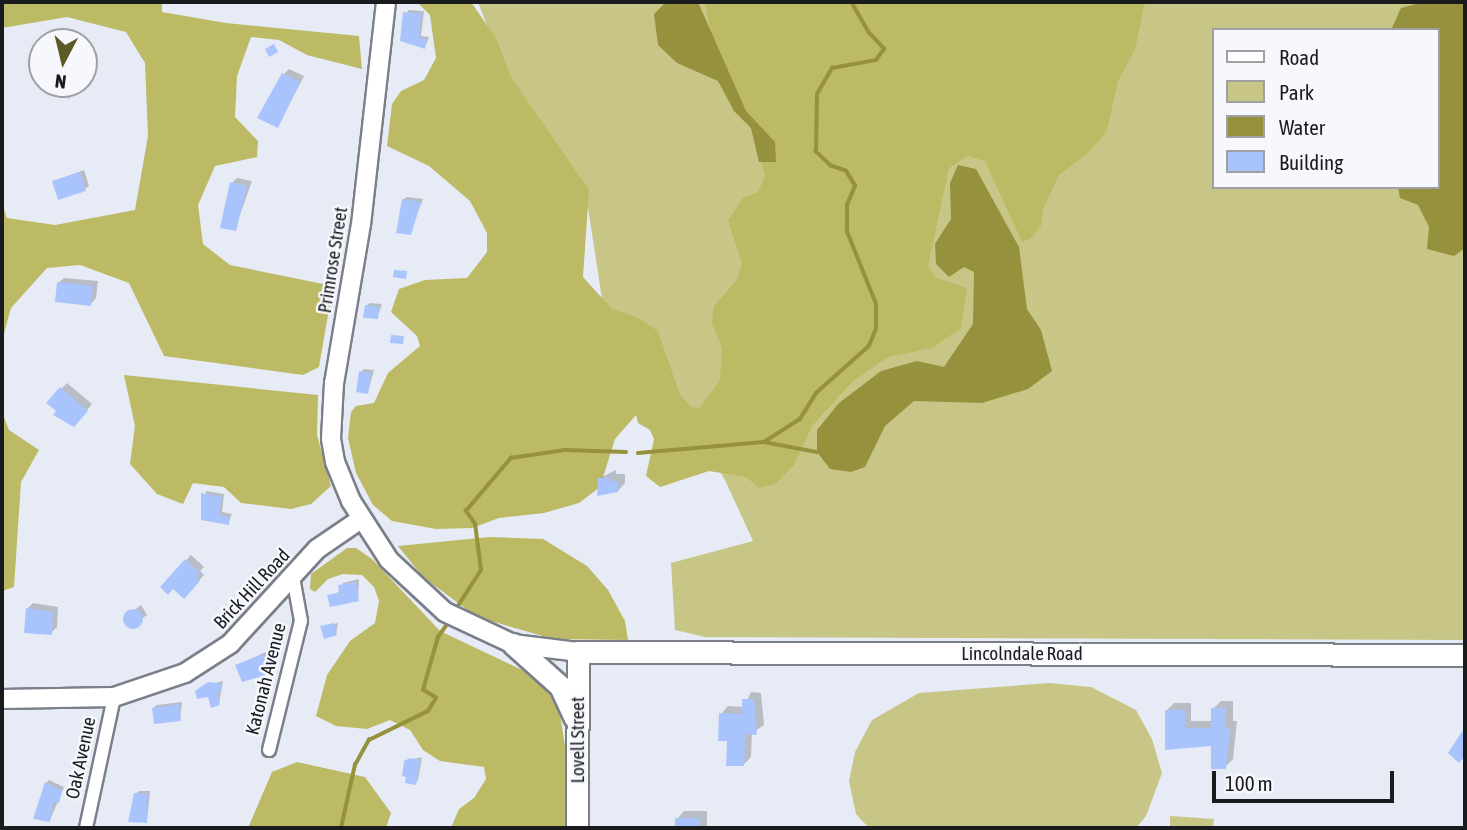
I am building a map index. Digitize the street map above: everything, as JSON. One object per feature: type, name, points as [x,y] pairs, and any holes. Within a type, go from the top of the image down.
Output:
[{"type":"main road","name":"Primrose Street","points":[[386,2],[361,224],[332,408],[335,461],[361,519],[389,559],[430,600],[452,617],[513,643],[578,652]]},
{"type":"main road","name":"Brick Hill Road","points":[[2,699],[114,697],[162,684],[207,660],[250,626],[317,549],[361,519]]},
{"type":"main road","points":[[513,643],[560,686],[569,701],[578,739]]},
{"type":"main road","name":"Lincolndale Road","points":[[578,652],[1465,655]]},
{"type":"main road","name":"Lovell Street","points":[[577,828],[578,652]]},
{"type":"street","name":"Katonah Avenue","points":[[269,750],[300,621],[293,577]]},
{"type":"street","name":"Oak Avenue","points":[[86,828],[114,697]]},
{"type":"green space","points":[[478,2],[1465,2],[1465,640],[705,637],[675,630],[671,563],[753,541],[725,480],[661,370],[602,299],[585,188],[518,106]]},
{"type":"green space","points":[[1049,683],[1091,687],[1136,710],[1152,739],[1162,773],[1146,816],[1136,828],[869,828],[856,814],[849,781],[855,752],[872,720],[919,693]]},
{"type":"green space","points":[[1170,816],[1214,819],[1213,828],[1170,828]]},
{"type":"shaded area","points":[[2,2],[162,2],[162,12],[226,23],[359,36],[362,69],[307,55],[279,40],[251,37],[237,76],[235,117],[258,141],[257,157],[215,166],[198,205],[203,244],[230,265],[333,286],[319,367],[303,375],[164,356],[129,283],[80,265],[47,268],[11,308],[2,341],[2,203],[7,218],[55,225],[135,210],[148,136],[145,63],[126,32],[67,17],[2,28]]},
{"type":"shaded area","points":[[417,2],[471,2],[496,38],[511,77],[589,190],[583,277],[612,309],[637,317],[658,331],[680,395],[692,407],[700,408],[720,380],[722,348],[712,323],[714,306],[736,281],[742,264],[728,220],[743,198],[758,192],[765,176],[751,118],[743,113],[713,46],[705,2],[1145,2],[1135,50],[1118,81],[1107,131],[1089,152],[1059,175],[1043,209],[1041,226],[1030,239],[1022,242],[985,161],[968,156],[949,168],[928,266],[936,278],[967,288],[961,328],[932,348],[888,357],[853,381],[812,426],[794,465],[776,484],[759,488],[746,477],[709,471],[660,487],[646,476],[654,439],[650,430],[638,423],[636,415],[615,439],[600,487],[579,503],[544,513],[499,518],[472,528],[436,529],[392,521],[373,505],[356,473],[348,438],[351,412],[356,406],[374,403],[388,373],[420,346],[417,336],[391,312],[399,289],[425,280],[467,278],[487,252],[487,233],[470,201],[429,166],[387,146],[392,104],[401,91],[424,80],[436,58],[430,15]]},
{"type":"shaded area","points":[[124,375],[318,395],[317,435],[331,486],[311,504],[291,509],[241,503],[224,487],[193,483],[183,504],[157,494],[130,464],[135,426]]},
{"type":"shaded area","points":[[2,412],[9,430],[39,450],[21,482],[14,587],[2,591]]},
{"type":"shaded area","points":[[489,537],[543,539],[587,566],[608,590],[625,621],[628,640],[553,639],[477,617],[423,577],[398,546]]},
{"type":"shaded area","points":[[347,548],[356,548],[372,559],[440,631],[541,679],[560,714],[565,746],[565,828],[451,828],[459,809],[474,798],[486,779],[484,767],[440,761],[423,750],[410,730],[390,720],[367,729],[336,726],[316,716],[327,675],[350,641],[375,623],[379,601],[374,587],[362,575],[343,574],[328,579],[315,592],[310,589],[311,574]]},
{"type":"shaded area","points":[[297,762],[365,777],[391,813],[386,828],[248,828],[272,772]]},
{"type":"water","points":[[666,2],[698,2],[746,111],[775,142],[776,162],[759,162],[751,128],[734,111],[718,81],[677,63],[658,45],[654,14]]},
{"type":"water","points":[[1424,2],[1465,2],[1465,248],[1454,256],[1427,249],[1429,227],[1418,205],[1400,198],[1398,189],[1439,189],[1439,28],[1392,28],[1401,8]]},
{"type":"water","points":[[958,165],[976,169],[1019,247],[1027,309],[1041,330],[1052,371],[1028,389],[982,403],[914,401],[885,426],[865,467],[851,472],[830,469],[817,452],[817,430],[839,403],[881,371],[917,361],[944,367],[973,324],[974,272],[964,267],[949,277],[936,264],[935,244],[951,219],[950,183]]},
{"type":"building","points":[[403,12],[421,14],[419,38],[426,39],[425,49],[400,41]]},
{"type":"building","points":[[274,44],[278,52],[269,57],[265,49]]},
{"type":"building","points":[[282,73],[300,82],[278,128],[257,118]]},
{"type":"building","points":[[80,172],[86,191],[58,200],[52,181]]},
{"type":"building","points":[[230,182],[247,186],[236,231],[220,228]]},
{"type":"building","points":[[402,199],[421,202],[411,235],[396,233]]},
{"type":"building","points":[[394,270],[407,271],[406,279],[393,277]]},
{"type":"building","points":[[57,282],[93,286],[91,306],[55,302]]},
{"type":"building","points":[[365,305],[379,307],[378,319],[363,318]]},
{"type":"building","points":[[391,335],[404,336],[403,344],[390,343]]},
{"type":"building","points":[[359,371],[371,373],[368,394],[356,392]]},
{"type":"building","points":[[60,387],[88,411],[74,427],[53,415],[56,411],[46,403]]},
{"type":"building","points":[[609,477],[609,481],[618,481],[618,492],[597,496],[598,478]]},
{"type":"building","points":[[201,493],[222,497],[219,515],[230,517],[229,525],[201,520]]},
{"type":"building","points":[[185,559],[200,573],[196,577],[200,581],[184,599],[173,589],[168,595],[160,587]]},
{"type":"building","points":[[356,582],[359,601],[330,607],[327,595],[339,593],[338,585]]},
{"type":"building","points":[[26,608],[53,612],[52,635],[24,633]]},
{"type":"building","points":[[133,609],[140,612],[143,619],[140,626],[133,629],[126,626],[123,619],[126,612]]},
{"type":"building","points":[[334,623],[337,635],[324,639],[320,626]]},
{"type":"building","points":[[263,654],[270,674],[242,682],[235,665]]},
{"type":"building","points":[[208,682],[220,683],[222,690],[217,692],[220,705],[211,708],[208,697],[197,699],[195,691]]},
{"type":"building","points":[[742,699],[754,699],[757,735],[746,734],[744,766],[726,766],[727,741],[718,741],[719,713],[742,714]]},
{"type":"building","points":[[179,704],[181,721],[154,724],[152,708]]},
{"type":"building","points":[[1211,708],[1226,708],[1226,728],[1230,728],[1226,769],[1211,769],[1211,746],[1165,750],[1165,710],[1185,710],[1185,728],[1211,728]]},
{"type":"building","points":[[1465,727],[1465,756],[1459,763],[1448,753]]},
{"type":"building","points":[[410,758],[420,760],[416,785],[405,783],[406,777],[402,776],[404,761]]},
{"type":"building","points":[[45,782],[62,791],[59,803],[53,802],[50,822],[33,819]]},
{"type":"building","points":[[134,793],[147,794],[147,823],[128,822]]},
{"type":"building","points":[[675,818],[700,818],[700,828],[675,828]]},
{"type":"waterway","points":[[764,442],[800,419],[816,393],[869,346],[876,329],[876,304],[847,232],[847,205],[855,186],[846,171],[831,166],[816,152],[817,94],[832,68],[876,60],[884,49],[869,33],[851,2]]},
{"type":"waterway","points":[[638,453],[764,442],[817,452]]},
{"type":"waterway","points":[[456,609],[481,570],[475,524],[466,511],[511,458],[565,450],[626,452]]},
{"type":"waterway","points":[[341,828],[355,765],[369,740],[428,711],[436,698],[423,690],[438,637],[451,619]]}]
